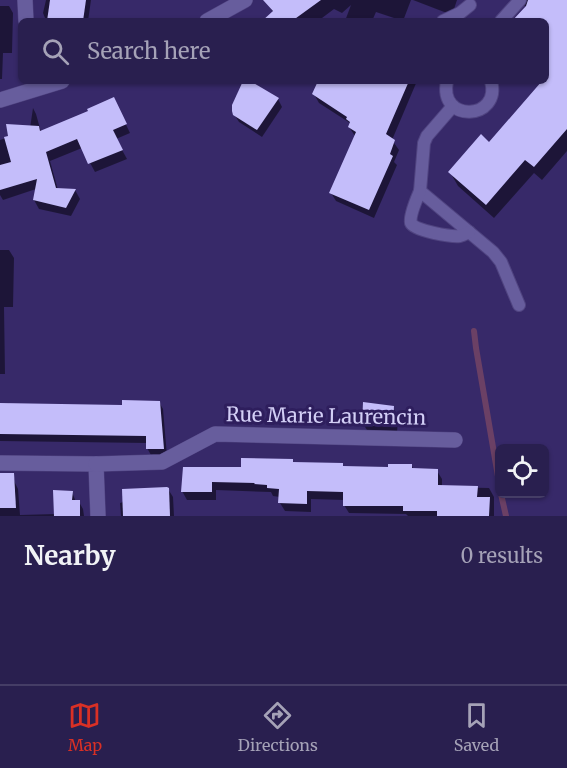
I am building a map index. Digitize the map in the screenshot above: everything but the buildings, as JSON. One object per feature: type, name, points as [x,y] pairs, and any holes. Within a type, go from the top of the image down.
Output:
[{"type":"street","points":[[25,0],[26,18]]},
{"type":"street","points":[[212,18],[245,0]]},
{"type":"street","points":[[0,99],[26,86]]},
{"type":"street","name":"Rue Marie Laurencin","points":[[0,463],[162,462],[215,434],[455,440]]},
{"type":"street","points":[[96,464],[98,516]]},
{"type":"lane","points":[[504,18],[520,0]]},
{"type":"lane","points":[[449,18],[470,5]]},
{"type":"lane","points":[[447,84],[446,94],[453,106],[458,110],[471,112],[483,108],[491,97],[491,84]]},
{"type":"lane","points":[[453,106],[427,136],[424,143],[420,191],[411,223],[422,230],[456,236],[463,236],[469,232]]},
{"type":"lane","points":[[420,191],[493,252],[501,262],[519,305]]},
{"type":"waterway","points":[[474,331],[495,459]]},
{"type":"waterway","points":[[502,498],[506,516]]}]
